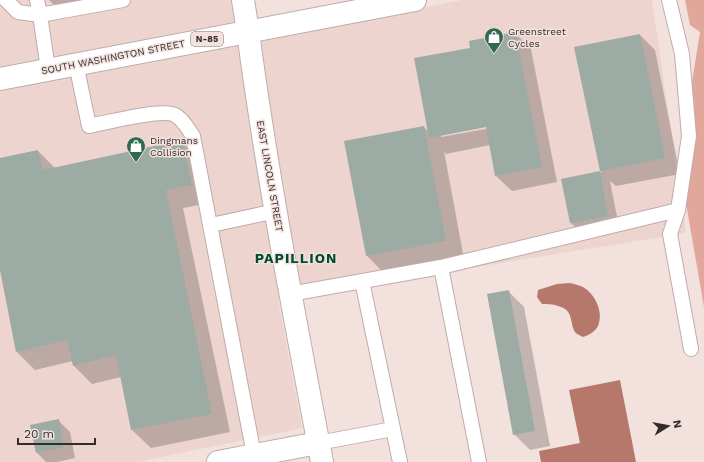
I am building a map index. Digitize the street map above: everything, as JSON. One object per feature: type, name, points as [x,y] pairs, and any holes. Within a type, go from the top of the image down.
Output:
[{"type":"street","name":"EAST LINCOLN STREET","points":[[243,0],[255,86],[290,294],[320,452]]},
{"type":"street","name":"SOUTH WASHINGTON STREET","points":[[0,79],[415,0]]},
{"type":"street","points":[[218,462],[254,455],[320,452]]},
{"type":"lane","points":[[6,0],[18,12],[40,15],[123,0]]},
{"type":"lane","points":[[36,0],[40,15],[48,69]]},
{"type":"lane","points":[[669,0],[682,54],[689,136],[678,210],[670,234],[691,350]]},
{"type":"lane","points":[[76,64],[89,126],[150,114],[165,113],[174,114],[184,122],[192,136],[211,225],[254,455]]},
{"type":"lane","points":[[290,294],[441,267],[678,210]]},
{"type":"lane","points":[[211,225],[276,211]]},
{"type":"lane","points":[[441,267],[479,462]]},
{"type":"lane","points":[[362,281],[400,462]]},
{"type":"lane","points":[[320,452],[393,429]]},
{"type":"shaded area","points":[[0,0],[255,0],[262,40],[462,0],[652,0],[686,233],[278,299],[302,428],[137,462],[0,462]]},
{"type":"shaded area","points":[[685,0],[704,0],[704,307],[679,163],[700,32],[690,25]]},
{"type":"shaded area","points":[[570,283],[581,286],[587,290],[595,299],[599,309],[600,321],[598,326],[592,333],[583,337],[574,331],[570,315],[564,308],[556,305],[542,304],[537,297],[538,290],[557,284]]},
{"type":"shaded area","points":[[620,380],[636,462],[541,462],[539,451],[580,443],[569,390]]},
{"type":"building","points":[[515,32],[542,167],[495,176],[486,127],[429,138],[414,58],[470,48],[469,41]]},
{"type":"building","points":[[640,34],[665,158],[600,171],[574,47]]},
{"type":"building","points":[[424,126],[446,241],[366,256],[344,141]]},
{"type":"building","points":[[182,140],[192,185],[166,190],[212,414],[131,430],[116,355],[73,366],[67,340],[16,352],[0,270],[0,158],[38,150],[43,170]]},
{"type":"building","points":[[600,171],[608,216],[570,223],[561,179]]},
{"type":"building","points":[[509,290],[535,431],[513,435],[487,294]]},
{"type":"building","points":[[59,419],[64,447],[36,453],[30,425]]},
{"type":"place","name":"Greenstreet Cycles","points":[[494,54]]},
{"type":"place","name":"Dingmans Collision","points":[[136,163]]},
{"type":"district","name":"PAPILLION","points":[[296,258]]}]
